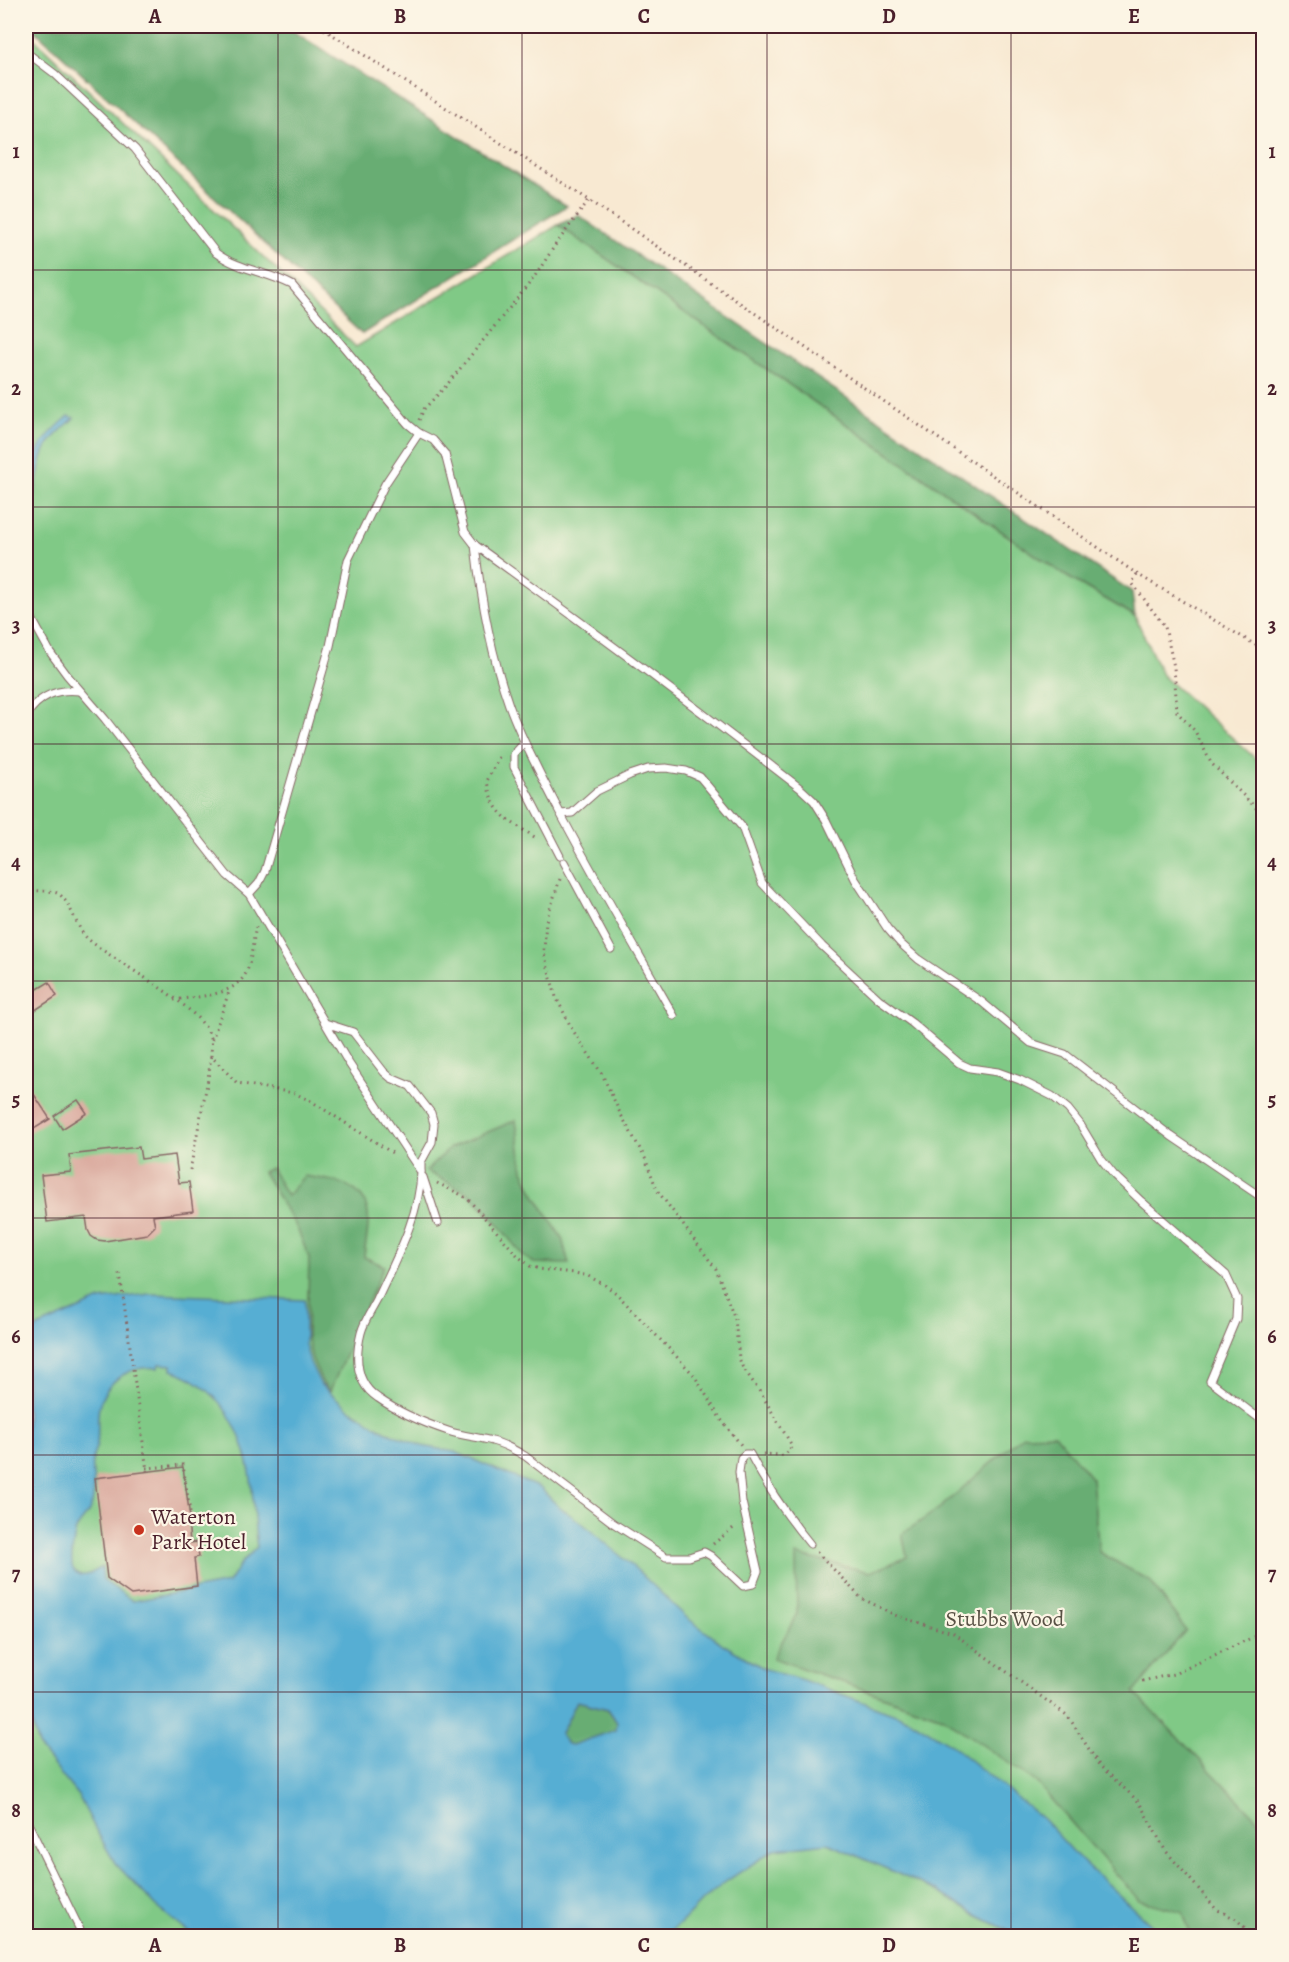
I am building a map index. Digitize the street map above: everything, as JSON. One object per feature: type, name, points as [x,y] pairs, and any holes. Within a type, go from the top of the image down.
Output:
[{"type":"lane","points":[[26,51],[63,81],[135,148],[216,253],[231,262],[292,285],[417,432],[433,440],[445,454],[465,532],[475,545],[654,675],[814,801],[855,879],[887,928],[918,959],[982,1002],[1031,1043],[1065,1053],[1171,1136],[1263,1199]]},
{"type":"lane","points":[[249,894],[259,883],[265,871],[330,646],[348,560],[385,484],[417,432]]},
{"type":"lane","points":[[475,545],[480,587],[497,669],[524,743],[583,856],[674,1016]]},
{"type":"lane","points":[[26,608],[50,652],[80,691],[105,719],[227,875],[249,894],[348,1062],[422,1172],[420,1191],[411,1224],[361,1331],[357,1364],[361,1380],[377,1398],[411,1416],[449,1431],[493,1441],[525,1456],[613,1523],[666,1557],[689,1557],[704,1552],[743,1586],[753,1584],[758,1571],[745,1519],[740,1462],[742,1455],[750,1454],[764,1482],[785,1514],[810,1544]]},
{"type":"lane","points":[[26,716],[47,694],[60,690],[80,691]]},
{"type":"lane","points":[[524,743],[514,754],[514,767],[545,830],[611,949]]},
{"type":"lane","points":[[561,814],[572,813],[597,790],[648,769],[666,768],[686,771],[699,777],[742,827],[762,883],[822,946],[879,999],[912,1023],[959,1063],[970,1068],[998,1072],[1020,1080],[1052,1096],[1068,1109],[1114,1175],[1226,1275],[1237,1299],[1236,1319],[1210,1381],[1263,1422]]},
{"type":"lane","points":[[325,1023],[353,1032],[384,1072],[391,1078],[410,1086],[431,1113],[434,1124],[432,1142],[421,1162],[438,1223]]},
{"type":"lane","points":[[26,1819],[83,1936]]},
{"type":"path","points":[[319,26],[589,200],[1137,574],[1263,650]]},
{"type":"path","points":[[417,432],[424,409],[446,386],[533,279],[589,200]]},
{"type":"path","points":[[1137,574],[1132,583],[1165,627],[1174,667],[1177,712],[1195,731],[1211,763],[1263,816]]},
{"type":"path","points":[[422,1172],[425,1177],[468,1199],[518,1256],[530,1266],[588,1276],[616,1293],[681,1359],[734,1437],[750,1454],[782,1455],[790,1451],[790,1444],[739,1358],[735,1319],[716,1269],[657,1190],[648,1164],[602,1074],[572,1029],[556,997],[544,953],[546,921],[561,875],[562,859],[495,807],[487,782],[499,757]]},
{"type":"path","points":[[26,888],[56,893],[64,899],[76,924],[86,938],[174,1000],[203,1024],[212,1040]]},
{"type":"path","points":[[174,1000],[217,993],[230,989],[242,980],[248,970],[259,909]]},
{"type":"path","points":[[190,1170],[208,1079],[212,1040],[230,989]]},
{"type":"path","points":[[211,1056],[237,1083],[294,1093],[397,1156]]},
{"type":"path","points":[[120,1274],[147,1470],[183,1465],[191,1519],[176,1521]]},
{"type":"path","points":[[704,1552],[745,1519]]},
{"type":"path","points":[[810,1544],[861,1598],[897,1616],[953,1633],[1068,1716],[1099,1765],[1139,1802],[1166,1850],[1216,1909],[1236,1919],[1254,1936]]},
{"type":"path","points":[[1142,1681],[1174,1674],[1263,1632]]},
{"type":"green space","points":[[30,26],[285,26],[567,206],[362,334]]},
{"type":"green space","points":[[26,31],[356,347],[558,225],[1066,576],[1135,616],[1162,675],[1263,765],[1263,1936],[26,1936]]},
{"type":"green space","points":[[578,215],[1132,592],[1135,616],[1066,576],[558,225]]},
{"type":"green space","points":[[516,1120],[523,1170],[533,1192],[562,1238],[569,1264],[534,1263],[523,1256],[493,1218],[468,1193],[426,1171],[450,1148]]},
{"type":"green space","points":[[271,1168],[287,1196],[304,1176],[348,1186],[357,1192],[363,1199],[367,1210],[368,1227],[364,1257],[384,1266],[330,1391],[323,1384],[312,1359],[307,1338],[309,1258],[297,1228],[263,1172]]},
{"type":"green space","name":"Stubbs Wood","points":[[1055,1434],[1092,1479],[1099,1552],[1150,1581],[1186,1630],[1134,1692],[1263,1825],[1263,1936],[1191,1936],[1183,1912],[1139,1900],[1036,1782],[942,1717],[773,1658],[797,1614],[796,1555],[870,1572],[907,1557],[902,1534],[941,1507],[1023,1435]]},
{"type":"green space","points":[[577,1701],[608,1709],[617,1722],[617,1730],[571,1746],[567,1744],[561,1733]]},
{"type":"water","points":[[69,416],[74,418],[54,437],[45,450],[33,496],[26,509],[33,464],[39,448]]},
{"type":"water","points":[[150,1294],[305,1300],[305,1344],[310,1362],[321,1385],[348,1408],[385,1431],[422,1446],[455,1452],[540,1488],[560,1508],[582,1523],[636,1569],[686,1617],[724,1645],[765,1669],[803,1680],[909,1719],[950,1744],[1043,1819],[1081,1860],[1163,1936],[1020,1936],[974,1914],[937,1891],[828,1843],[775,1849],[728,1880],[703,1900],[680,1924],[662,1936],[193,1936],[156,1906],[115,1863],[79,1797],[38,1746],[26,1700],[26,1339],[38,1327],[100,1300]],"holes":[[[159,1364],[172,1365],[172,1370],[202,1386],[215,1397],[233,1424],[246,1455],[250,1472],[257,1547],[241,1563],[228,1583],[133,1601],[103,1580],[102,1567],[84,1575],[77,1573],[72,1563],[72,1551],[76,1530],[90,1510],[93,1501],[93,1455],[97,1444],[99,1408],[104,1394],[115,1380],[123,1375],[139,1369],[158,1368]],[[577,1701],[608,1709],[617,1722],[616,1730],[572,1745],[567,1744],[561,1733]]]},
{"type":"building","points":[[49,982],[57,996],[26,1016],[26,996]]},
{"type":"building","points":[[26,1082],[50,1119],[26,1134]]},
{"type":"building","points":[[78,1100],[87,1113],[62,1129],[54,1116]]},
{"type":"building","points":[[139,1147],[141,1159],[175,1155],[179,1183],[189,1182],[193,1211],[153,1216],[155,1226],[147,1234],[105,1241],[91,1236],[86,1217],[47,1222],[41,1175],[71,1172],[69,1155]]},
{"type":"building","name":"Waterton Park Hotel","points":[[183,1467],[190,1518],[188,1518],[190,1543],[197,1542],[199,1557],[194,1558],[197,1586],[131,1595],[107,1578],[95,1478]]},
{"type":"place","name":"Waterton Park Hotel","points":[[139,1530]]}]
